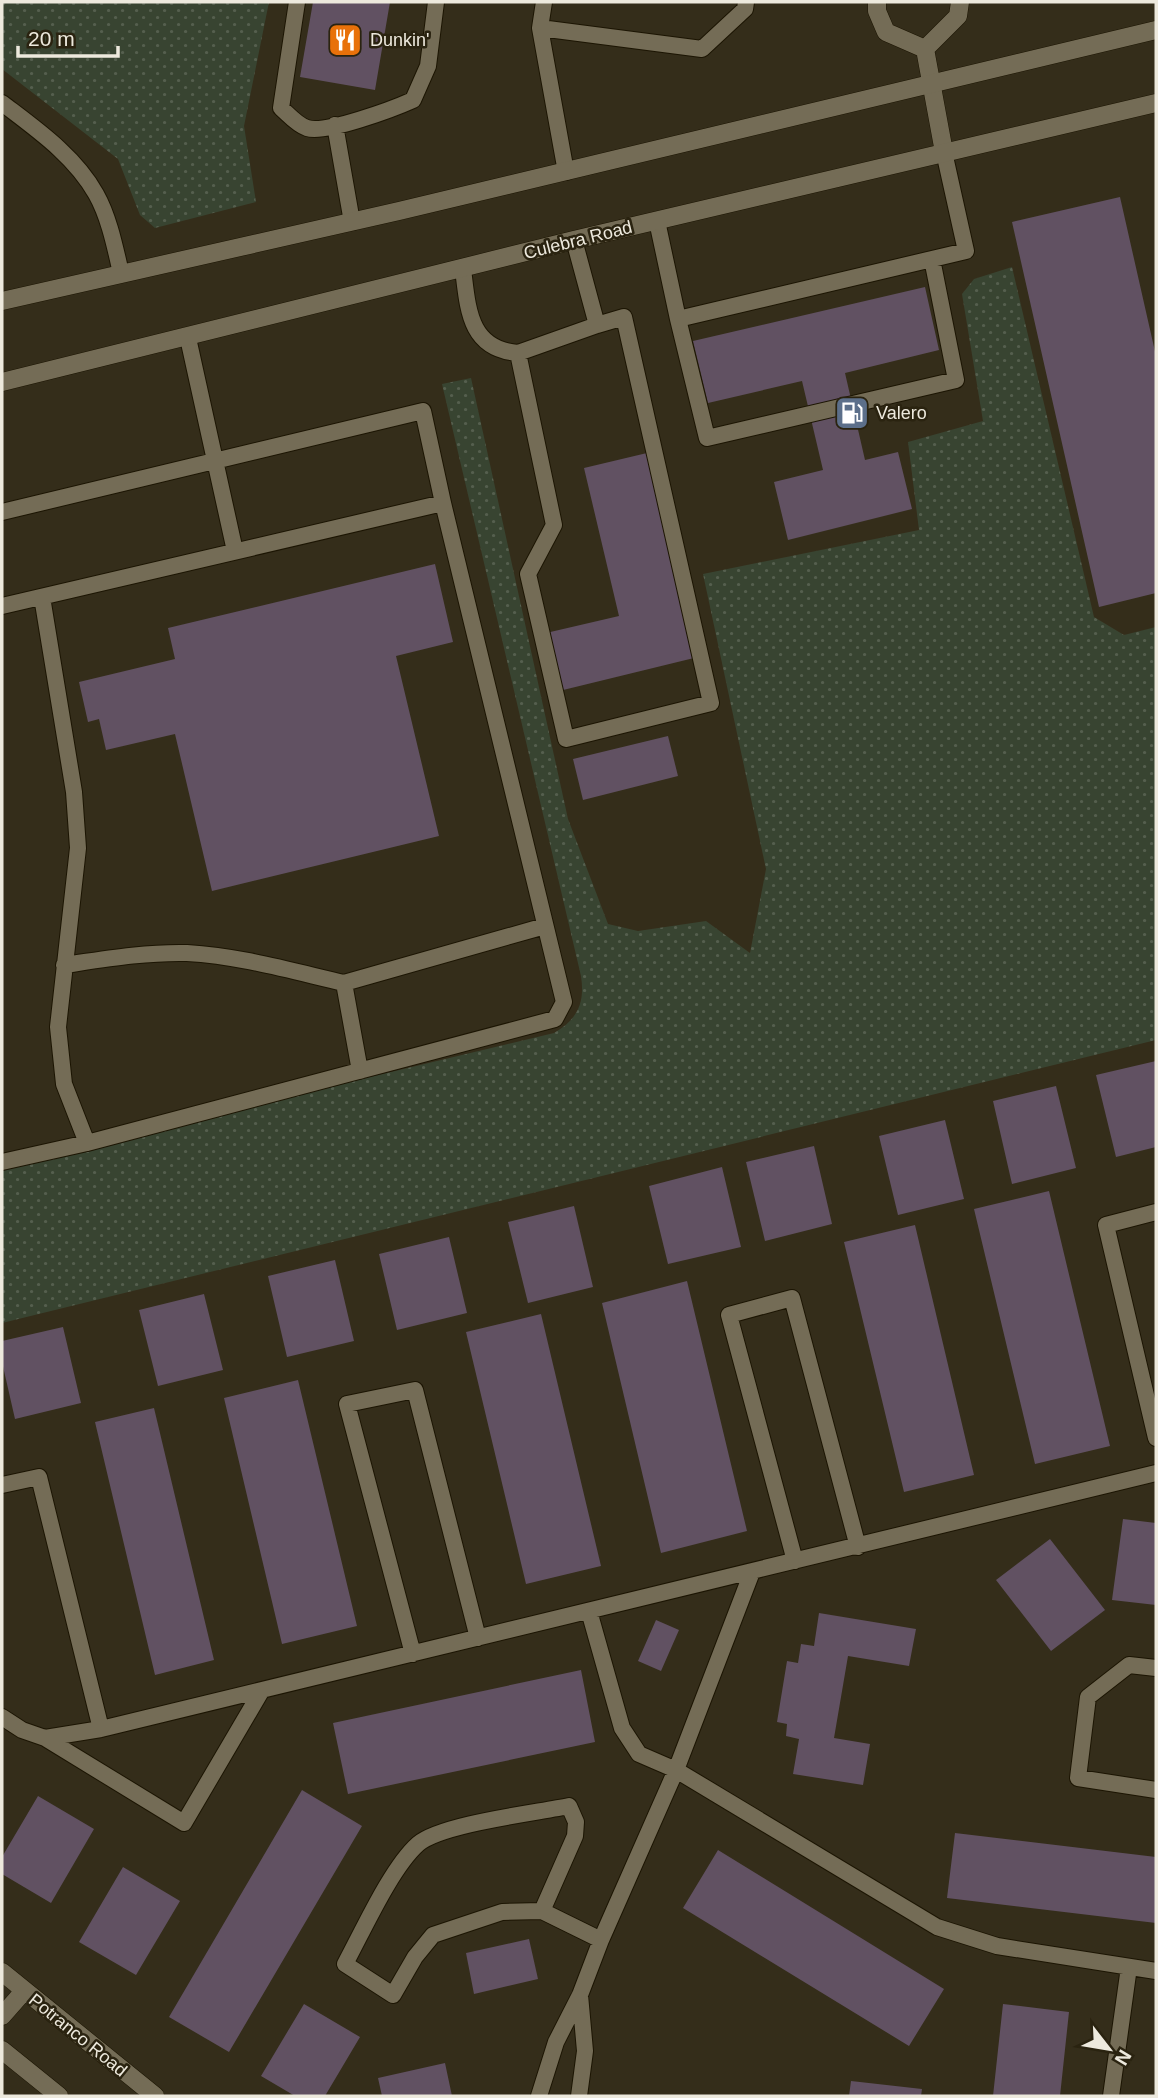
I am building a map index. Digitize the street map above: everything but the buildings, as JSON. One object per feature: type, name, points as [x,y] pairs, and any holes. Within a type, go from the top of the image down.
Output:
[{"type":"main road","points":[[877,2],[877,11],[886,32],[925,50]]},
{"type":"main road","points":[[925,50],[958,16],[960,2]]},
{"type":"main road","points":[[2,301],[566,172],[1156,30]]},
{"type":"main road","points":[[925,50],[944,152]]},
{"type":"main road","name":"Culebra Road","points":[[2,382],[188,338],[574,240],[1156,103]]},
{"type":"main road","name":"Potranco Road","points":[[2,1972],[155,2096]]},
{"type":"main road","points":[[2,2016],[23,1991]]},
{"type":"main road","points":[[2,2050],[59,2096]]},
{"type":"lane","points":[[297,2],[281,108],[306,128],[335,125],[387,112],[412,100],[428,66],[436,2]]},
{"type":"lane","points":[[544,2],[540,28],[566,172]]},
{"type":"lane","points":[[540,28],[702,50],[745,9],[746,2]]},
{"type":"lane","points":[[2,103],[53,143],[96,194],[114,241],[121,273]]},
{"type":"lane","points":[[335,125],[352,222]]},
{"type":"lane","points":[[678,319],[966,251],[944,152]]},
{"type":"lane","points":[[657,221],[707,438],[956,380],[932,259]]},
{"type":"lane","points":[[574,240],[597,325]]},
{"type":"lane","points":[[463,269],[467,303],[481,337],[489,347],[518,353],[624,317],[711,703],[565,739],[528,574],[554,525],[518,353]]},
{"type":"lane","points":[[188,338],[235,551]]},
{"type":"lane","points":[[2,512],[423,411],[564,1002],[555,1020],[88,1143],[2,1163]]},
{"type":"lane","points":[[2,606],[443,503]]},
{"type":"lane","points":[[41,597],[74,792],[78,848],[58,1027],[64,1084],[88,1143]]},
{"type":"lane","points":[[64,965],[132,956],[186,953],[248,960],[344,983],[545,926]]},
{"type":"lane","points":[[344,983],[360,1071]]},
{"type":"lane","points":[[1156,1212],[1106,1225],[1156,1438]]},
{"type":"lane","points":[[795,1561],[729,1315],[792,1298],[858,1547]]},
{"type":"lane","points":[[413,1654],[347,1404],[415,1390],[478,1638]]},
{"type":"lane","points":[[45,1738],[101,1729],[1156,1473]]},
{"type":"lane","points":[[2,1485],[39,1477],[101,1729]]},
{"type":"lane","points":[[539,2096],[556,2042],[580,1995],[601,1940],[676,1770],[752,1572]]},
{"type":"lane","points":[[589,1611],[622,1728],[639,1754],[676,1770],[937,1927],[997,1946],[1156,1971]]},
{"type":"lane","points":[[1156,1668],[1129,1665],[1088,1697],[1078,1778],[1156,1790]]},
{"type":"lane","points":[[2,1717],[22,1730],[45,1738],[184,1823],[262,1690]]},
{"type":"lane","points":[[542,1911],[575,1836],[576,1822],[569,1807],[442,1831],[418,1843],[398,1870],[345,1964],[393,1995],[415,1957],[433,1935],[502,1912],[542,1911],[601,1940]]},
{"type":"lane","points":[[1111,2096],[1129,1967]]},
{"type":"lane","points":[[579,2096],[585,2050],[580,1995]]},
{"type":"green space","points":[[2,2],[269,2],[244,126],[256,202],[155,228],[140,215],[118,159],[2,69]]},
{"type":"green space","points":[[1012,267],[1094,617],[1124,635],[1156,627],[1156,1040],[2,1323],[2,1165],[554,1033],[569,1022],[578,1009],[582,994],[581,976],[442,384],[471,378],[568,819],[608,924],[638,931],[706,921],[750,953],[766,869],[703,574],[919,530],[908,442],[983,421],[962,294],[974,279]]},
{"type":"place","name":"Dunkin'","points":[[345,40]]},
{"type":"place","name":"Valero","points":[[852,413]]}]
